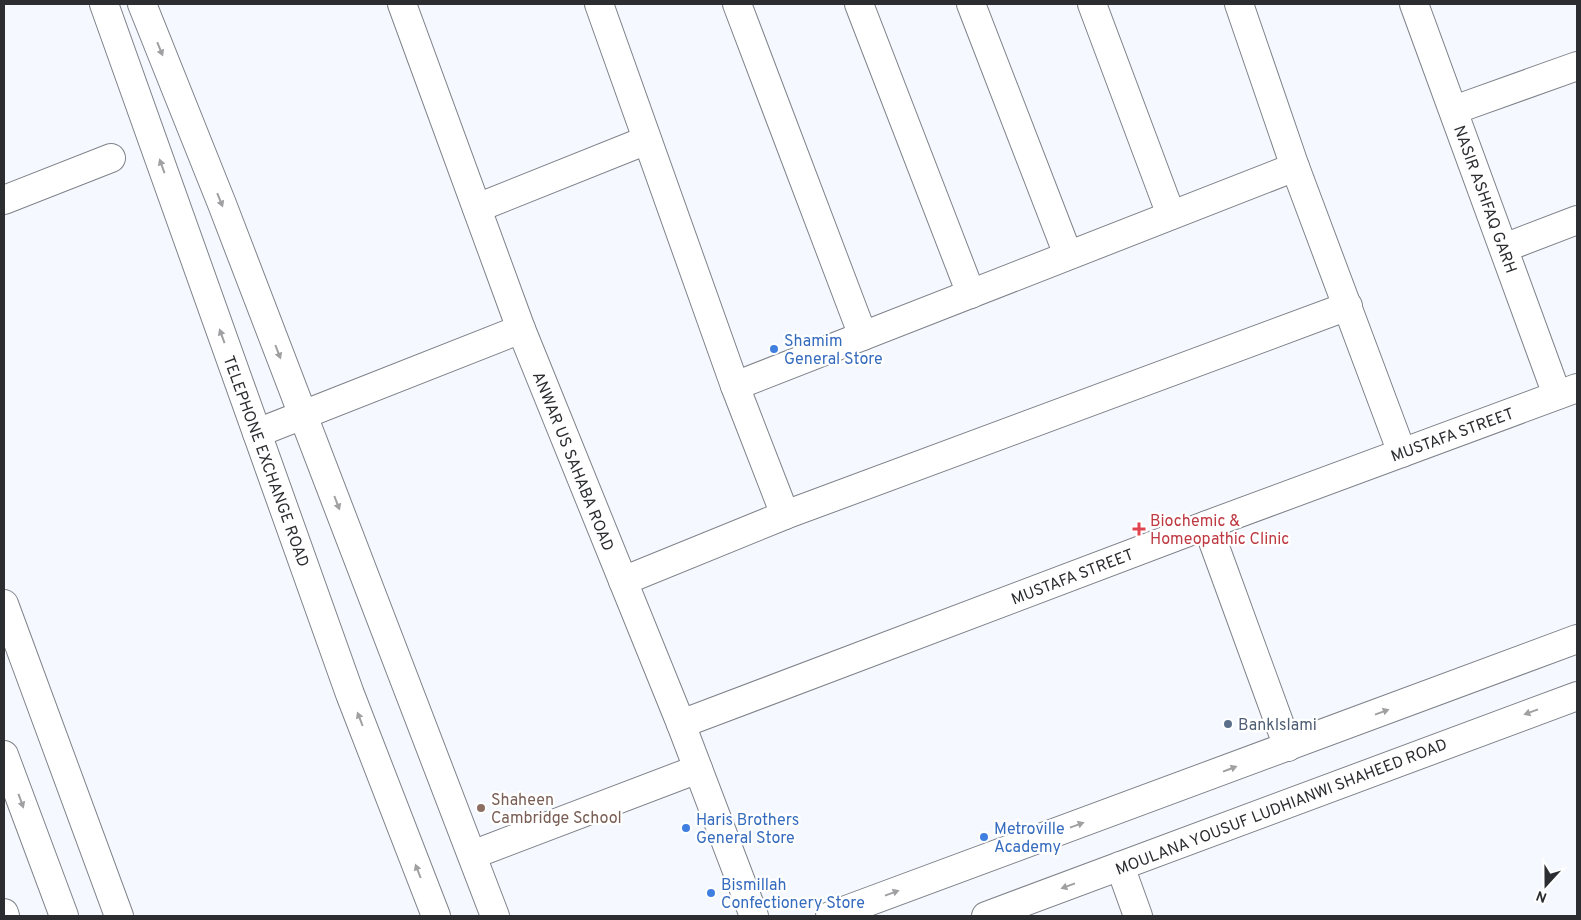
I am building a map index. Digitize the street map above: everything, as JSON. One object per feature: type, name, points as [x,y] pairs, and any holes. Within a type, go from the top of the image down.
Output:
[{"type":"street","name":"TELEPHONE EXCHANGE ROAD","points":[[104,4],[350,694],[436,916]]},
{"type":"street","points":[[142,4],[495,916]]},
{"type":"street","name":"ANWAR US SAHABA ROAD","points":[[402,4],[521,329],[681,724],[754,916]]},
{"type":"street","points":[[598,4],[735,386],[785,515]]},
{"type":"street","points":[[737,4],[863,336]]},
{"type":"street","points":[[859,4],[971,294]]},
{"type":"street","points":[[970,4],[1068,255]]},
{"type":"street","points":[[1092,4],[1171,215]]},
{"type":"street","points":[[1239,4],[1295,167],[1402,453]]},
{"type":"street","name":"NASIR ASHFAQ GARH","points":[[1422,6],[1454,110],[1504,248],[1567,392]]},
{"type":"street","points":[[1454,110],[1577,66]]},
{"type":"street","points":[[477,208],[647,140]]},
{"type":"street","points":[[4,200],[111,158]]},
{"type":"street","points":[[735,386],[1295,167]]},
{"type":"street","points":[[1504,248],[1577,220]]},
{"type":"street","points":[[623,580],[785,515],[1348,306]]},
{"type":"street","points":[[257,433],[521,329]]},
{"type":"street","name":"MUSTAFA STREET","points":[[681,724],[1207,525],[1567,392]]},
{"type":"street","points":[[1207,525],[1288,747]]},
{"type":"street","points":[[4,604],[119,916]]},
{"type":"street","points":[[830,916],[1577,639]]},
{"type":"street","name":"MOULANA YOUSUF LUDHIANWI SHAHEED ROAD","points":[[986,916],[1577,696]]},
{"type":"street","points":[[4,755],[64,916]]},
{"type":"street","points":[[472,855],[698,769]]},
{"type":"street","points":[[1120,866],[1138,916]]},
{"type":"place","name":"Shamim General Store","points":[[774,349]]},
{"type":"place","name":"Biochemic & Homeopathic Clinic","points":[[1139,529]]},
{"type":"place","name":"BankIslami","points":[[1228,724]]},
{"type":"place","name":"Shaheen Cambridge School","points":[[481,808]]},
{"type":"place","name":"Haris Brothers General Store","points":[[686,828]]},
{"type":"place","name":"Metroville Academy","points":[[984,837]]},
{"type":"place","name":"Bismillah Confectionery Store","points":[[711,893]]}]
